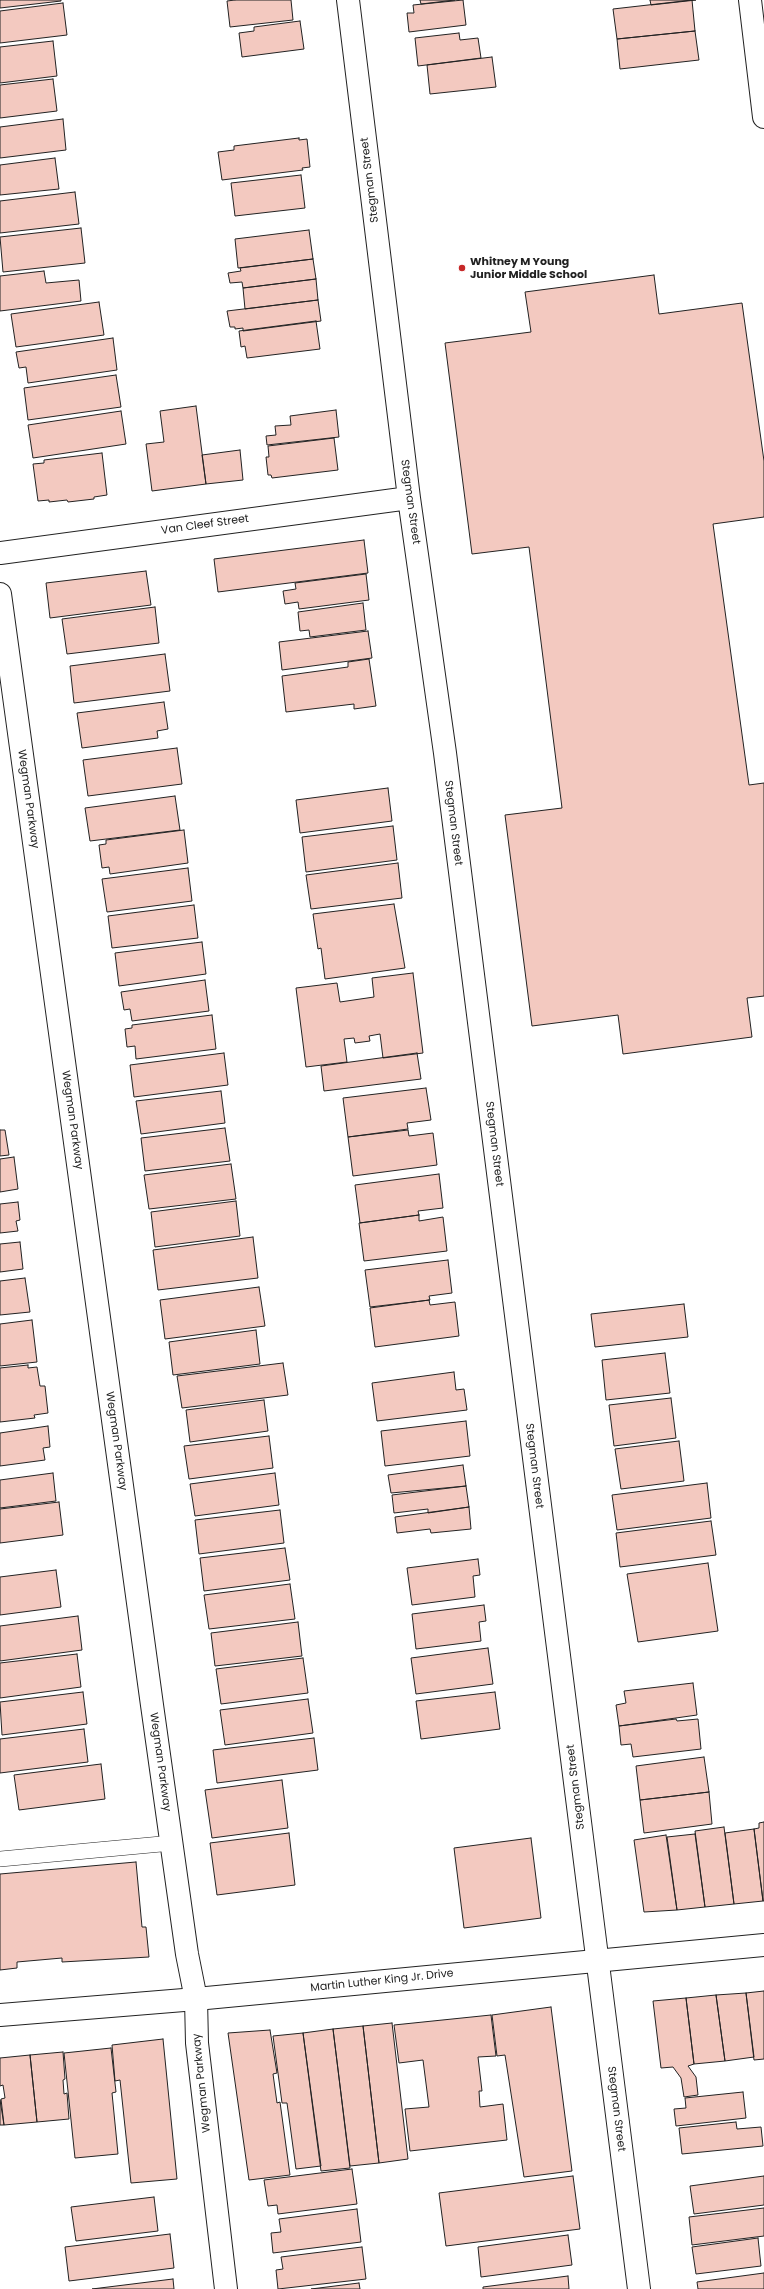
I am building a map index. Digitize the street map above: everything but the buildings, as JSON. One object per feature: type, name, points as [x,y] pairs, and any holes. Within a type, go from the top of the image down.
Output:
[{"type":"street","name":"Stegman Street","points":[[348,0],[409,498],[445,753],[577,1788],[596,1960],[639,2289]]},
{"type":"street","points":[[750,0],[764,117]]},
{"type":"street","name":"Van Cleef Street","points":[[0,553],[409,498]]},
{"type":"street","name":"Wegman Parkway","points":[[0,594],[187,1954],[196,1999],[197,2043],[226,2289]]},
{"type":"street","name":"Martin Luther King Jr. Drive","points":[[0,2015],[196,1999],[764,1945]]},
{"type":"lane","points":[[0,1858],[172,1843]]},
{"type":"place","name":"Whitney M Young Junior Middle School","points":[[462,268]]}]
